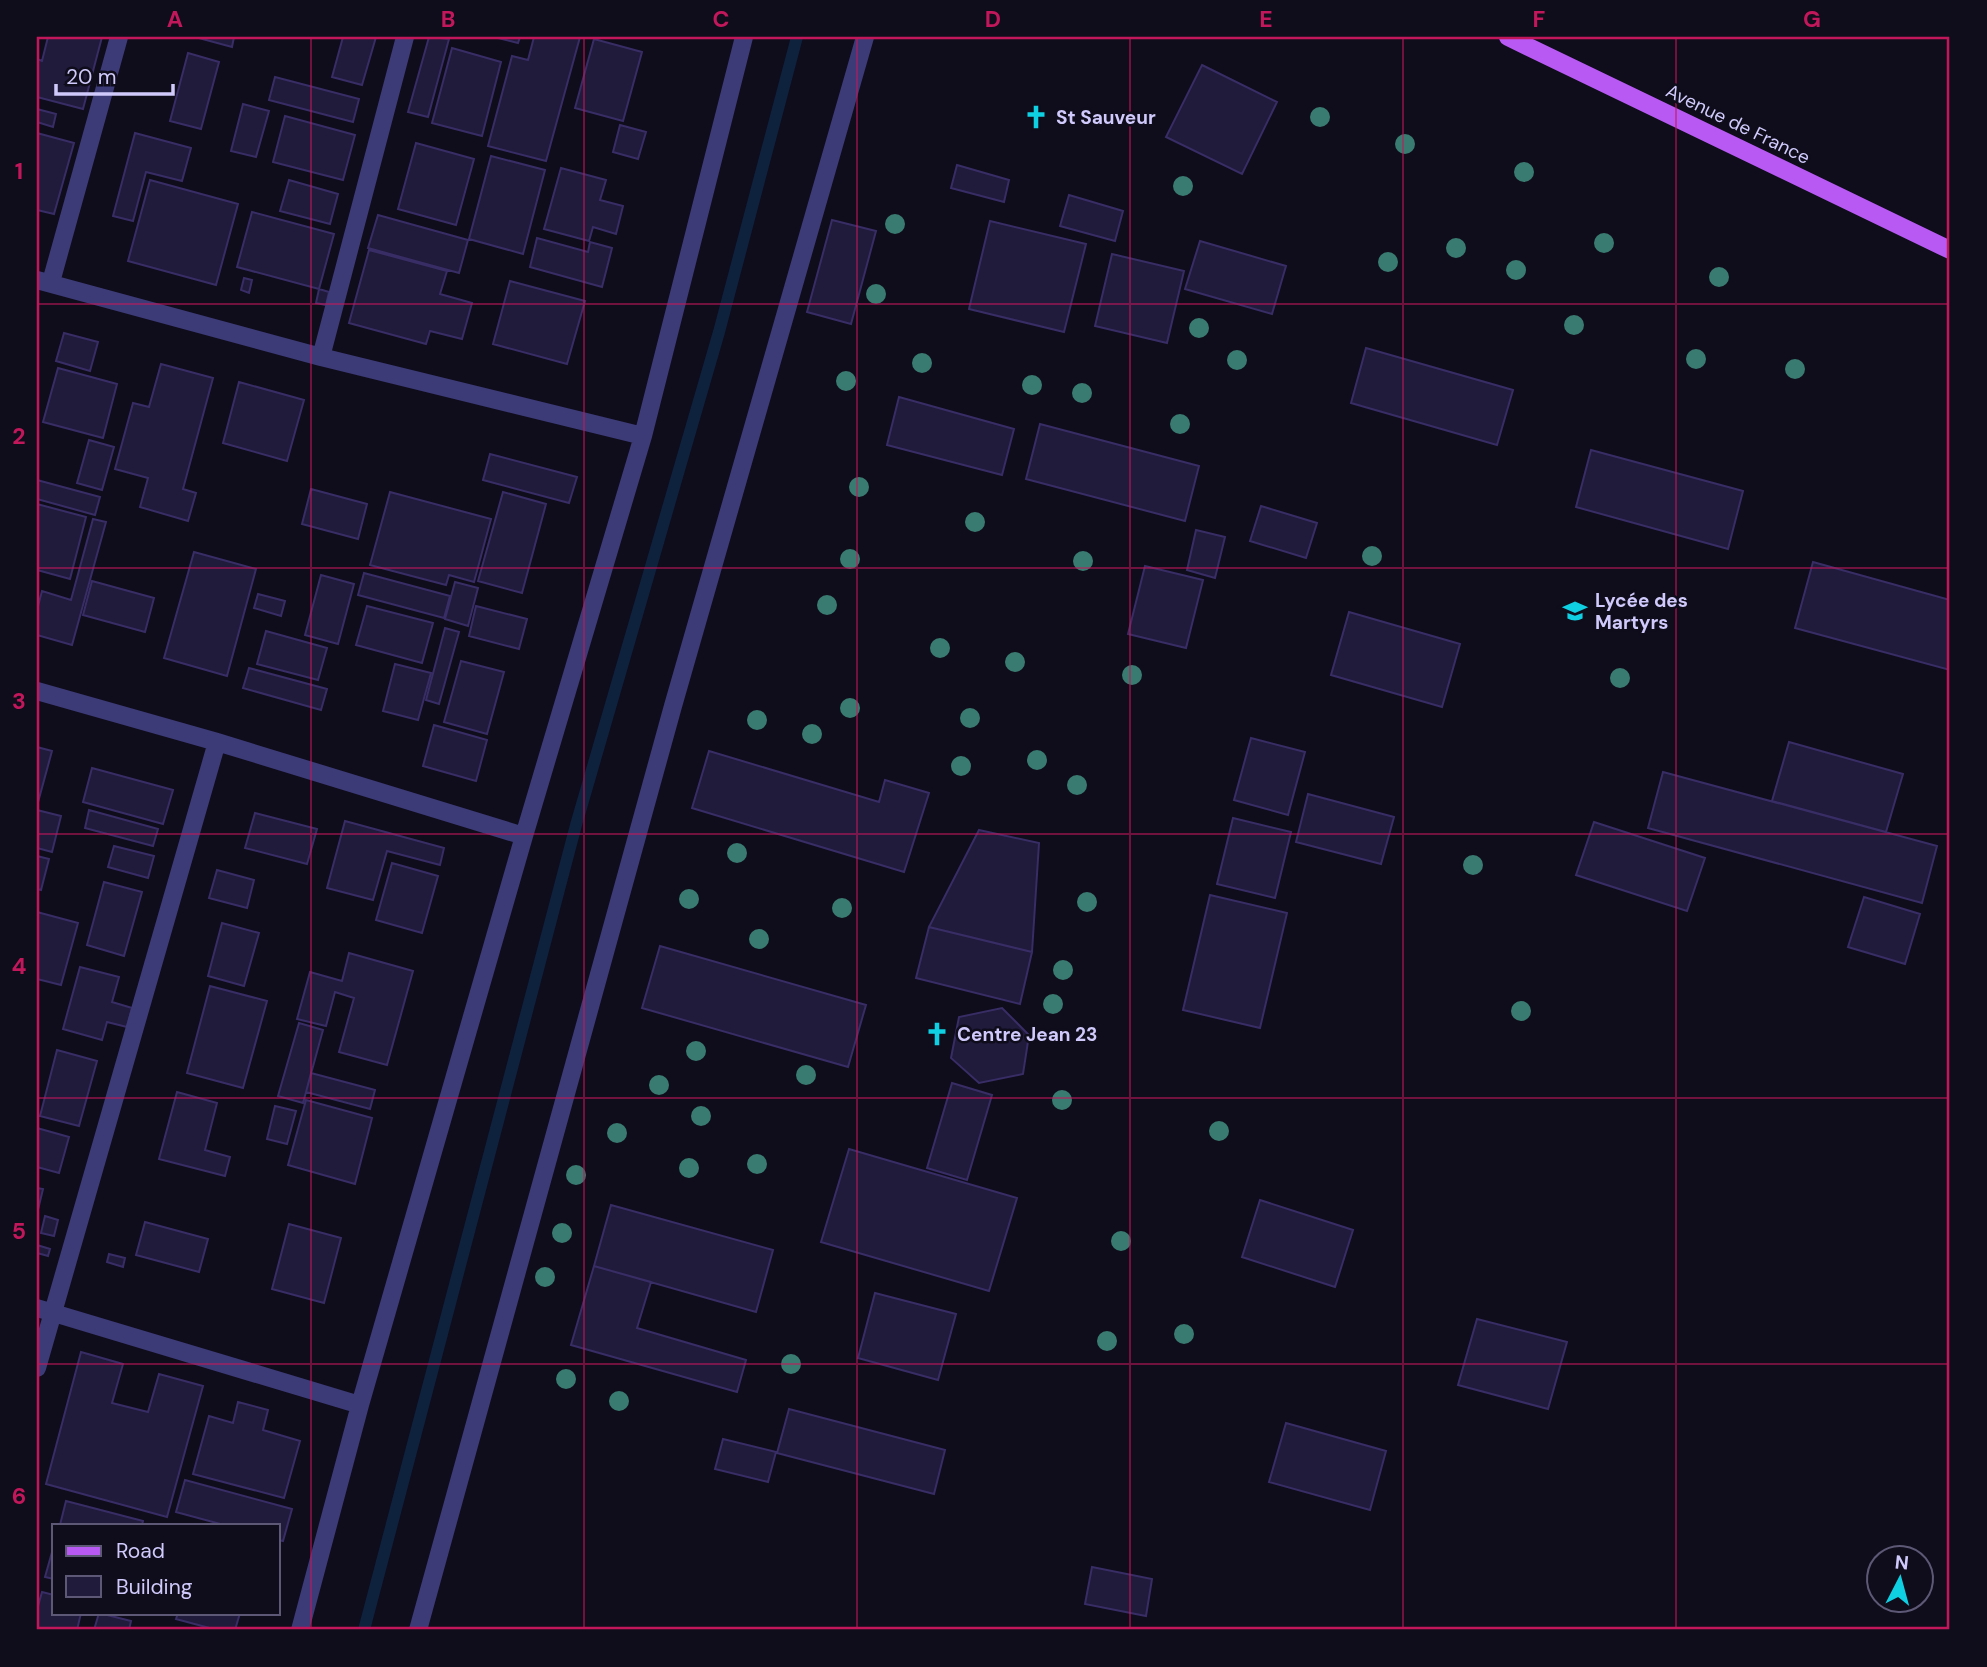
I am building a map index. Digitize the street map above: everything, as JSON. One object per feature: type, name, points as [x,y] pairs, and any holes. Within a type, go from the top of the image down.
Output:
[{"type":"main road","name":"Avenue de France","points":[[1508,37],[1950,250]]},
{"type":"street","points":[[119,37],[44,281],[321,357],[643,436]]},
{"type":"street","points":[[321,357],[405,37]]},
{"type":"street","points":[[300,1630],[360,1405],[643,436],[744,37]]},
{"type":"street","points":[[418,1630],[666,733],[866,37]]},
{"type":"street","points":[[37,691],[217,742],[524,836]]},
{"type":"street","points":[[37,1368],[44,1311],[217,742]]},
{"type":"street","points":[[44,1311],[360,1405]]},
{"type":"building","points":[[48,37],[102,37],[83,109],[37,97],[37,59],[42,61]]},
{"type":"building","points":[[195,37],[234,37],[232,47]]},
{"type":"building","points":[[343,37],[376,37],[362,85],[332,77]]},
{"type":"building","points":[[429,37],[449,39],[428,117],[408,112]]},
{"type":"building","points":[[494,37],[520,37],[518,43]]},
{"type":"building","points":[[534,37],[580,37],[546,161],[488,146],[512,56],[528,60]]},
{"type":"building","points":[[594,39],[642,52],[623,121],[575,108]]},
{"type":"building","points":[[452,48],[501,62],[482,136],[432,123]]},
{"type":"building","points":[[188,53],[219,62],[201,129],[170,121]]},
{"type":"building","points":[[1202,65],[1277,102],[1242,174],[1166,137]]},
{"type":"building","points":[[275,77],[359,99],[353,122],[269,100]]},
{"type":"building","points":[[243,104],[269,111],[256,157],[231,151]]},
{"type":"building","points":[[37,109],[56,114],[53,127],[37,122]]},
{"type":"building","points":[[285,116],[355,135],[343,180],[273,162]]},
{"type":"building","points":[[620,125],[646,132],[638,159],[613,152]]},
{"type":"building","points":[[37,133],[74,143],[54,214],[37,210]]},
{"type":"building","points":[[135,133],[191,148],[182,181],[146,172],[133,221],[113,216]]},
{"type":"building","points":[[416,143],[474,159],[456,225],[398,209]]},
{"type":"building","points":[[491,156],[545,170],[523,254],[469,239]]},
{"type":"building","points":[[957,165],[1009,180],[1004,202],[951,188]]},
{"type":"building","points":[[561,168],[606,180],[600,200],[623,206],[616,234],[593,227],[589,241],[544,229]]},
{"type":"building","points":[[150,180],[238,204],[216,285],[128,261]]},
{"type":"building","points":[[289,180],[338,194],[330,224],[280,211]]},
{"type":"building","points":[[1069,195],[1123,211],[1115,241],[1060,226]]},
{"type":"building","points":[[252,212],[334,234],[319,289],[237,267]]},
{"type":"building","points":[[378,215],[468,240],[459,273],[368,248]]},
{"type":"building","points":[[832,220],[876,231],[851,324],[807,312]]},
{"type":"building","points":[[990,221],[1086,244],[1064,332],[969,309]]},
{"type":"building","points":[[537,238],[588,252],[590,242],[612,248],[602,287],[530,267]]},
{"type":"building","points":[[1200,241],[1286,266],[1272,314],[1185,289]]},
{"type":"building","points":[[369,250],[447,271],[440,294],[472,303],[462,339],[430,331],[426,344],[349,323]]},
{"type":"building","points":[[1112,254],[1184,271],[1167,343],[1095,326]]},
{"type":"building","points":[[244,278],[252,280],[249,293],[241,290]]},
{"type":"building","points":[[510,281],[585,301],[567,364],[493,344]]},
{"type":"building","points":[[319,289],[329,292],[326,305],[316,303]]},
{"type":"building","points":[[64,333],[98,342],[90,371],[56,361]]},
{"type":"building","points":[[1366,348],[1513,390],[1497,445],[1351,403]]},
{"type":"building","points":[[161,364],[213,378],[183,489],[196,493],[188,521],[140,507],[148,478],[115,469],[133,403],[149,407]]},
{"type":"building","points":[[58,368],[117,384],[103,438],[43,422]]},
{"type":"building","points":[[239,382],[304,400],[287,461],[223,443]]},
{"type":"building","points":[[899,397],[1014,429],[1002,475],[887,445]]},
{"type":"building","points":[[1040,424],[1199,466],[1185,521],[1026,479]]},
{"type":"building","points":[[89,440],[114,447],[102,490],[77,483]]},
{"type":"building","points":[[1591,450],[1743,491],[1728,549],[1576,507]]},
{"type":"building","points":[[490,454],[577,477],[569,503],[483,480]]},
{"type":"building","points":[[37,480],[100,497],[95,515],[37,499]]},
{"type":"building","points":[[311,489],[367,504],[358,539],[302,524]]},
{"type":"building","points":[[390,492],[491,519],[474,582],[449,575],[446,585],[370,565]]},
{"type":"building","points":[[503,492],[546,504],[522,593],[478,581]]},
{"type":"building","points":[[37,504],[86,517],[70,579],[37,570]]},
{"type":"building","points":[[1261,506],[1317,523],[1306,558],[1250,541]]},
{"type":"building","points":[[93,519],[106,522],[72,645],[37,635],[37,610],[42,591],[71,600]]},
{"type":"building","points":[[1196,530],[1225,537],[1215,578],[1187,570]]},
{"type":"building","points":[[194,552],[256,569],[227,676],[164,658]]},
{"type":"building","points":[[1813,562],[1950,600],[1950,670],[1795,628]]},
{"type":"building","points":[[1145,566],[1203,580],[1186,648],[1128,634]]},
{"type":"building","points":[[364,573],[450,596],[444,618],[358,595]]},
{"type":"building","points":[[321,575],[354,584],[338,644],[305,635]]},
{"type":"building","points":[[92,581],[154,598],[145,632],[83,615]]},
{"type":"building","points":[[455,582],[478,588],[468,626],[445,619]]},
{"type":"building","points":[[258,594],[285,601],[281,616],[254,608]]},
{"type":"building","points":[[367,606],[433,623],[422,663],[356,645]]},
{"type":"building","points":[[476,606],[527,619],[519,649],[469,636]]},
{"type":"building","points":[[1349,612],[1460,644],[1442,707],[1331,675]]},
{"type":"building","points":[[445,628],[459,632],[439,704],[426,700]]},
{"type":"building","points":[[266,631],[327,648],[318,680],[257,664]]},
{"type":"building","points":[[461,661],[504,672],[487,734],[444,722]]},
{"type":"building","points":[[395,664],[431,673],[418,720],[383,711]]},
{"type":"building","points":[[249,668],[327,689],[321,710],[243,688]]},
{"type":"building","points":[[434,725],[487,740],[476,781],[423,766]]},
{"type":"building","points":[[1251,738],[1305,752],[1288,815],[1234,800]]},
{"type":"building","points":[[1789,742],[1903,774],[1886,832],[1772,801]]},
{"type":"building","points":[[37,747],[52,751],[37,806]]},
{"type":"building","points":[[709,751],[879,802],[885,780],[929,793],[904,872],[692,808]]},
{"type":"building","points":[[92,768],[173,790],[163,824],[83,802]]},
{"type":"building","points":[[1663,772],[1937,846],[1922,903],[1648,828]]},
{"type":"building","points":[[1308,794],[1394,817],[1381,864],[1296,842]]},
{"type":"building","points":[[37,810],[61,816],[52,852],[37,848]]},
{"type":"building","points":[[89,810],[158,829],[153,846],[85,828]]},
{"type":"building","points":[[255,813],[317,829],[307,864],[245,848]]},
{"type":"building","points":[[1233,818],[1291,832],[1275,898],[1217,884]]},
{"type":"building","points":[[345,821],[444,848],[440,865],[387,851],[373,900],[327,888]]},
{"type":"building","points":[[1594,822],[1705,858],[1687,911],[1576,875]]},
{"type":"building","points":[[979,830],[1039,843],[1032,952],[929,927]]},
{"type":"building","points":[[114,846],[154,856],[148,878],[108,867]]},
{"type":"building","points":[[37,856],[49,859],[41,890],[37,889]]},
{"type":"building","points":[[392,863],[438,876],[422,933],[376,920]]},
{"type":"building","points":[[217,870],[254,880],[247,908],[209,898]]},
{"type":"building","points":[[104,882],[142,892],[124,956],[87,945]]},
{"type":"building","points":[[1210,895],[1287,913],[1260,1028],[1183,1010]]},
{"type":"building","points":[[1864,897],[1920,914],[1905,964],[1848,947]]},
{"type":"building","points":[[37,912],[78,923],[61,985],[37,979]]},
{"type":"building","points":[[222,923],[259,933],[244,986],[208,976]]},
{"type":"building","points":[[929,927],[1032,952],[1020,1004],[916,978]]},
{"type":"building","points":[[660,946],[866,1005],[848,1067],[642,1008]]},
{"type":"building","points":[[349,953],[413,971],[387,1065],[339,1052],[354,998],[335,992],[326,1026],[297,1019],[310,972],[342,981]]},
{"type":"building","points":[[80,967],[119,977],[112,1002],[132,1008],[127,1027],[107,1022],[102,1040],[63,1029]]},
{"type":"building","points":[[210,986],[267,1001],[243,1088],[187,1073]]},
{"type":"building","points":[[1002,1008],[1029,1035],[1023,1074],[979,1083],[951,1058],[959,1017]]},
{"type":"building","points":[[299,1023],[323,1030],[303,1103],[278,1096]]},
{"type":"building","points":[[57,1050],[97,1061],[79,1126],[40,1116]]},
{"type":"building","points":[[311,1073],[375,1090],[370,1109],[306,1092]]},
{"type":"building","points":[[952,1083],[992,1095],[967,1180],[927,1168]]},
{"type":"building","points":[[177,1092],[217,1103],[205,1150],[230,1157],[225,1176],[159,1159]]},
{"type":"building","points":[[306,1100],[372,1118],[355,1184],[288,1165]]},
{"type":"building","points":[[275,1106],[296,1111],[287,1144],[267,1139]]},
{"type":"building","points":[[37,1128],[69,1137],[59,1173],[37,1167]]},
{"type":"building","points":[[849,1149],[1017,1198],[989,1291],[821,1242]]},
{"type":"building","points":[[37,1188],[43,1189],[37,1214]]},
{"type":"building","points":[[1260,1200],[1353,1230],[1335,1287],[1242,1257]]},
{"type":"building","points":[[611,1205],[773,1250],[756,1312],[594,1266]]},
{"type":"building","points":[[45,1216],[58,1220],[54,1236],[41,1233]]},
{"type":"building","points":[[145,1222],[208,1239],[199,1272],[136,1255]]},
{"type":"building","points":[[289,1224],[341,1238],[324,1303],[272,1289]]},
{"type":"building","points":[[37,1245],[50,1249],[48,1256],[37,1253]]},
{"type":"building","points":[[109,1254],[125,1258],[123,1267],[107,1262]]},
{"type":"building","points":[[594,1266],[651,1282],[637,1328],[746,1360],[737,1392],[571,1345]]},
{"type":"building","points":[[875,1293],[956,1314],[938,1380],[858,1358]]},
{"type":"building","points":[[1477,1319],[1567,1342],[1548,1409],[1458,1385]]},
{"type":"building","points":[[81,1352],[123,1364],[112,1403],[148,1412],[159,1374],[203,1386],[167,1517],[46,1484]]},
{"type":"building","points":[[238,1402],[268,1410],[263,1430],[300,1441],[284,1498],[193,1474],[209,1416],[233,1423]]},
{"type":"building","points":[[789,1409],[945,1450],[934,1494],[777,1453]]},
{"type":"building","points":[[1286,1423],[1386,1451],[1370,1510],[1269,1482]]},
{"type":"building","points":[[723,1439],[776,1452],[768,1482],[715,1469]]},
{"type":"building","points":[[185,1480],[292,1509],[283,1541],[280,1540],[280,1524],[220,1524],[176,1512]]},
{"type":"building","points":[[66,1501],[143,1521],[142,1524],[60,1524]]},
{"type":"building","points":[[52,1552],[52,1579],[45,1577]]},
{"type":"building","points":[[1092,1567],[1152,1579],[1146,1616],[1085,1604]]},
{"type":"building","points":[[42,1592],[52,1594],[52,1614],[81,1614],[77,1630],[37,1630],[37,1610]]},
{"type":"building","points":[[99,1614],[131,1621],[129,1630],[94,1630]]},
{"type":"building","points":[[178,1614],[240,1614],[235,1630],[217,1630],[176,1619]]},
{"type":"waterway","points":[[364,1630],[576,825],[719,332],[797,37]]},
{"type":"place","name":"St Sauveur","points":[[1036,117]]},
{"type":"place","name":"Lycée des Martyrs","points":[[1575,611]]},
{"type":"place","name":"Centre Jean 23","points":[[937,1034]]}]
